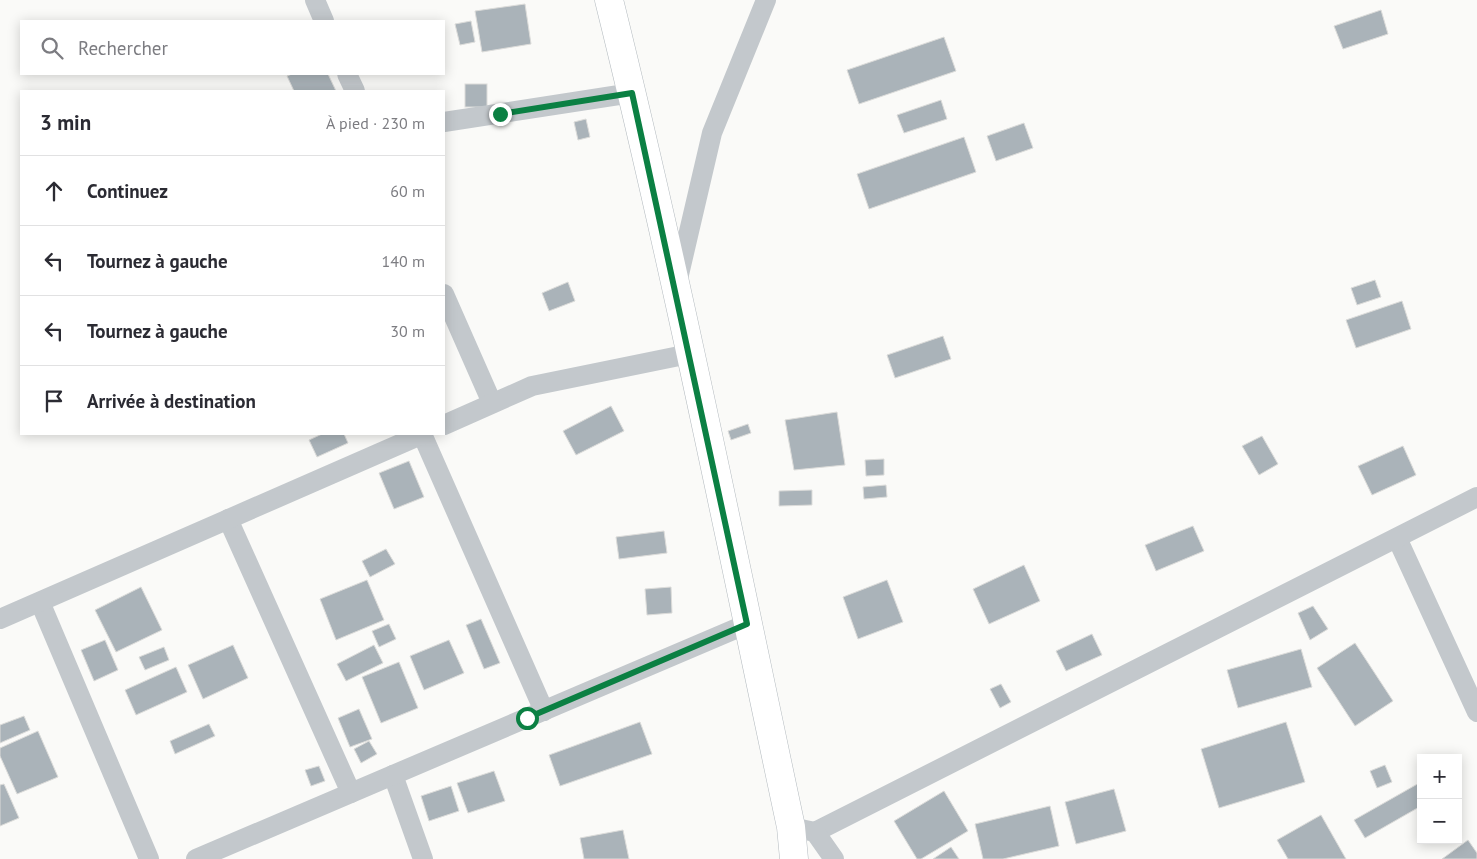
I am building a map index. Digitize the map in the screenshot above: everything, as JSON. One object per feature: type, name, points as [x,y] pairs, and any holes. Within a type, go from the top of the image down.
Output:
[{"type":"street","points":[[315,0],[324,20]]},
{"type":"street","points":[[609,0],[632,93],[747,624],[803,829],[834,859]]},
{"type":"street","points":[[675,290],[712,134],[766,0]]},
{"type":"street","points":[[347,75],[355,90]]},
{"type":"street","points":[[445,122],[632,93]]},
{"type":"street","points":[[445,296],[492,403]]},
{"type":"street","points":[[445,425],[532,386],[689,354]]},
{"type":"street","points":[[0,619],[420,435]]},
{"type":"street","points":[[422,435],[544,711]]},
{"type":"street","points":[[794,859],[803,829],[1477,497]]},
{"type":"street","points":[[228,519],[351,793]]},
{"type":"street","points":[[1397,538],[1477,712]]},
{"type":"street","points":[[40,602],[149,859]]},
{"type":"street","points":[[196,859],[747,624]]},
{"type":"street","points":[[393,775],[423,859]]},
{"type":"building","points":[[525,4],[531,44],[482,52],[475,11]]},
{"type":"building","points":[[1381,10],[1388,34],[1343,49],[1334,26]]},
{"type":"building","points":[[471,21],[475,42],[460,45],[455,24]]},
{"type":"building","points":[[944,37],[956,71],[859,104],[847,70]]},
{"type":"building","points":[[328,75],[336,90],[294,90],[287,76]]},
{"type":"building","points":[[465,84],[487,84],[487,107],[465,107]]},
{"type":"building","points":[[941,100],[947,119],[904,133],[897,115]]},
{"type":"building","points":[[586,119],[590,137],[578,140],[574,122]]},
{"type":"building","points":[[1024,123],[1033,148],[996,161],[987,136]]},
{"type":"building","points":[[964,137],[976,172],[869,209],[857,174]]},
{"type":"building","points":[[1375,280],[1381,297],[1357,305],[1351,288]]},
{"type":"building","points":[[568,282],[575,301],[549,311],[542,293]]},
{"type":"building","points":[[1402,301],[1411,329],[1356,348],[1346,320]]},
{"type":"building","points":[[943,336],[951,359],[895,378],[887,355]]},
{"type":"building","points":[[611,406],[624,431],[576,455],[563,431]]},
{"type":"building","points":[[837,412],[845,465],[794,470],[785,420]]},
{"type":"building","points":[[748,424],[751,433],[731,440],[728,431]]},
{"type":"building","points":[[320,435],[344,435],[348,443],[317,457],[309,440]]},
{"type":"building","points":[[1262,436],[1278,464],[1259,475],[1242,446]]},
{"type":"building","points":[[1403,446],[1416,475],[1372,495],[1358,466]]},
{"type":"building","points":[[884,459],[884,475],[866,476],[865,460]]},
{"type":"building","points":[[409,461],[424,497],[394,509],[379,473]]},
{"type":"building","points":[[886,485],[887,497],[864,499],[863,487]]},
{"type":"building","points":[[812,490],[812,505],[779,506],[779,491]]},
{"type":"building","points":[[1193,526],[1204,551],[1156,571],[1145,545]]},
{"type":"building","points":[[664,531],[667,553],[619,559],[616,537]]},
{"type":"building","points":[[386,549],[395,564],[370,577],[362,561]]},
{"type":"building","points":[[1024,565],[1040,601],[989,624],[973,589]]},
{"type":"building","points":[[367,580],[384,620],[336,640],[320,599]]},
{"type":"building","points":[[887,580],[903,622],[858,639],[843,597]]},
{"type":"building","points":[[141,587],[162,630],[116,652],[95,610]]},
{"type":"building","points":[[671,587],[672,613],[647,615],[645,589]]},
{"type":"building","points":[[1313,606],[1328,629],[1310,640],[1298,613]]},
{"type":"building","points":[[481,619],[500,663],[484,669],[466,625]]},
{"type":"building","points":[[389,624],[396,639],[379,647],[372,631]]},
{"type":"building","points":[[1092,634],[1102,655],[1066,671],[1056,651]]},
{"type":"building","points":[[105,640],[118,670],[94,681],[81,650]]},
{"type":"building","points":[[449,640],[464,673],[424,690],[410,656]]},
{"type":"building","points":[[1355,643],[1393,701],[1355,726],[1317,668]]},
{"type":"building","points":[[233,645],[248,678],[203,699],[188,665]]},
{"type":"building","points":[[374,645],[383,663],[346,681],[337,664]]},
{"type":"building","points":[[164,647],[169,660],[145,670],[139,657]]},
{"type":"building","points":[[1301,649],[1312,687],[1238,708],[1227,670]]},
{"type":"building","points":[[399,662],[418,708],[381,723],[362,677]]},
{"type":"building","points":[[176,667],[187,692],[136,715],[125,690]]},
{"type":"building","points":[[1001,684],[1011,702],[1000,708],[990,689]]},
{"type":"building","points":[[359,709],[372,739],[350,747],[338,718]]},
{"type":"building","points":[[24,716],[30,730],[0,743],[0,725]]},
{"type":"building","points":[[640,722],[652,754],[560,786],[549,755]]},
{"type":"building","points":[[1286,722],[1305,782],[1219,808],[1201,749]]},
{"type":"building","points":[[209,724],[215,736],[175,754],[170,741]]},
{"type":"building","points":[[38,731],[58,777],[17,794],[0,756],[0,748]]},
{"type":"building","points":[[369,741],[377,754],[361,763],[354,749]]},
{"type":"building","points":[[1385,765],[1392,782],[1377,788],[1370,771]]},
{"type":"building","points":[[319,766],[325,781],[311,786],[305,770]]},
{"type":"building","points":[[494,771],[505,801],[468,813],[457,783]]},
{"type":"building","points":[[4,784],[19,818],[0,826],[0,785]]},
{"type":"building","points":[[1417,784],[1417,808],[1365,838],[1354,820]]},
{"type":"building","points":[[451,786],[459,811],[429,821],[421,796]]},
{"type":"building","points":[[1114,789],[1126,831],[1076,844],[1065,802]]},
{"type":"building","points":[[944,791],[968,831],[921,859],[917,859],[894,821]]},
{"type":"building","points":[[1050,806],[1059,846],[1003,859],[983,859],[975,824]]},
{"type":"building","points":[[1321,815],[1346,859],[1288,859],[1277,840]]},
{"type":"building","points":[[623,830],[629,859],[584,859],[580,838]]},
{"type":"building","points":[[1468,840],[1477,853],[1477,859],[1442,859]]},
{"type":"building","points":[[951,847],[959,859],[933,859]]},
{"type":"route","points":[[500,114],[632,93],[747,624],[527,718]]}]
